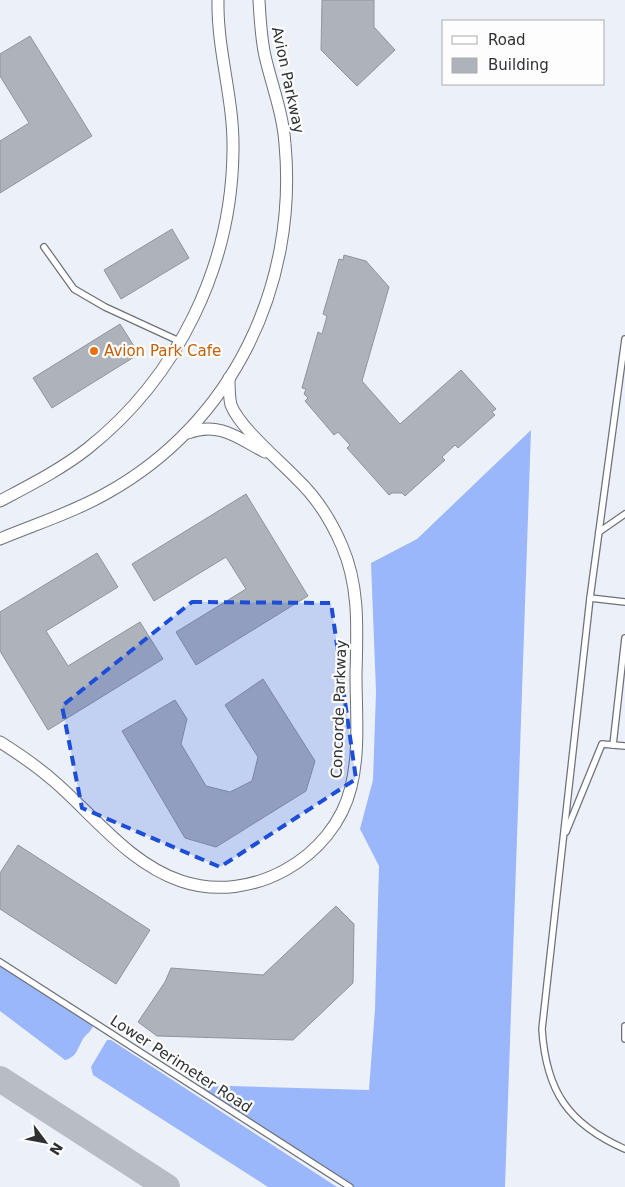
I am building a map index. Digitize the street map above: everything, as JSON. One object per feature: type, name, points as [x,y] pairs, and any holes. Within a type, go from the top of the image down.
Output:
[{"type":"street","points":[[0,502],[65,465],[109,430],[148,389],[180,342],[194,317],[216,263],[229,207],[232,178],[232,120],[221,44],[218,0]]},
{"type":"street","name":"Avion Parkway","points":[[0,539],[107,493],[151,464],[184,435],[208,408],[230,378],[254,334],[272,290],[283,243],[288,190],[283,124],[265,55],[259,0]]},
{"type":"street","name":"Concorde Parkway","points":[[0,742],[54,781],[139,860],[163,874],[182,882],[215,887],[248,884],[268,879],[296,864],[320,843],[339,817],[353,776],[355,758],[356,597],[345,552],[328,517],[297,478],[269,454],[231,405],[230,378]]},
{"type":"street","name":"Concorde Parkway","points":[[184,435],[200,428],[213,428],[227,432],[269,454]]},
{"type":"lane","points":[[44,247],[74,289],[105,307],[180,342]]},
{"type":"lane","points":[[625,339],[590,598],[542,1030],[544,1054],[553,1083],[566,1107],[591,1133],[625,1149]]},
{"type":"lane","points":[[599,532],[625,514]]},
{"type":"lane","points":[[590,598],[625,602]]},
{"type":"lane","points":[[613,745],[625,638]]},
{"type":"lane","points":[[563,839],[602,744],[625,746]]},
{"type":"lane","name":"Lower Perimeter Road","points":[[0,962],[350,1187]]},
{"type":"lane","points":[[625,1026],[625,1039]]},
{"type":"highlighted area","points":[[192,602],[331,603],[356,779],[220,867],[82,808],[62,706]]},
{"type":"shaded area","points":[[531,430],[505,1187],[350,1187],[194,1087],[231,1086],[369,1090],[375,1009],[379,866],[360,829],[373,780],[376,692],[371,563],[417,539]]},
{"type":"shaded area","points":[[0,966],[93,1026],[72,1057],[65,1060],[0,1011]]},
{"type":"shaded area","points":[[107,1040],[111,1040],[337,1187],[268,1187],[93,1075],[91,1067]]},
{"type":"building","points":[[322,0],[374,0],[374,27],[395,50],[357,86],[321,50]]},
{"type":"building","points":[[30,36],[92,136],[0,193],[0,141],[29,123],[0,76],[0,54]]},
{"type":"building","points":[[172,229],[189,258],[121,299],[104,270]]},
{"type":"building","points":[[344,255],[366,261],[389,287],[362,381],[400,424],[461,370],[496,409],[492,412],[495,415],[458,448],[455,445],[442,457],[445,460],[405,496],[402,493],[392,493],[389,495],[347,448],[350,445],[338,432],[334,435],[305,401],[308,398],[304,394],[306,389],[302,388],[318,332],[322,334],[327,316],[323,314],[339,259],[343,260]]},
{"type":"building","points":[[120,324],[139,354],[52,408],[33,378]]},
{"type":"building","points":[[246,494],[308,596],[196,665],[176,632],[246,589],[226,557],[154,601],[132,564]]},
{"type":"building","points":[[97,553],[118,587],[46,631],[68,666],[140,622],[163,659],[48,730],[0,651],[0,612]]},
{"type":"building","points":[[263,679],[315,761],[306,791],[216,847],[185,838],[122,731],[175,700],[187,719],[181,744],[206,786],[230,792],[252,781],[258,757],[225,705]]},
{"type":"building","points":[[18,845],[150,930],[116,984],[0,909],[0,873]]},
{"type":"building","points":[[336,906],[354,924],[353,983],[293,1040],[157,1036],[138,1022],[165,982],[171,968],[263,975]]},
{"type":"taxiway","points":[[0,1079],[167,1187]]},
{"type":"place","name":"Avion Park Cafe","points":[[94,351]]}]
